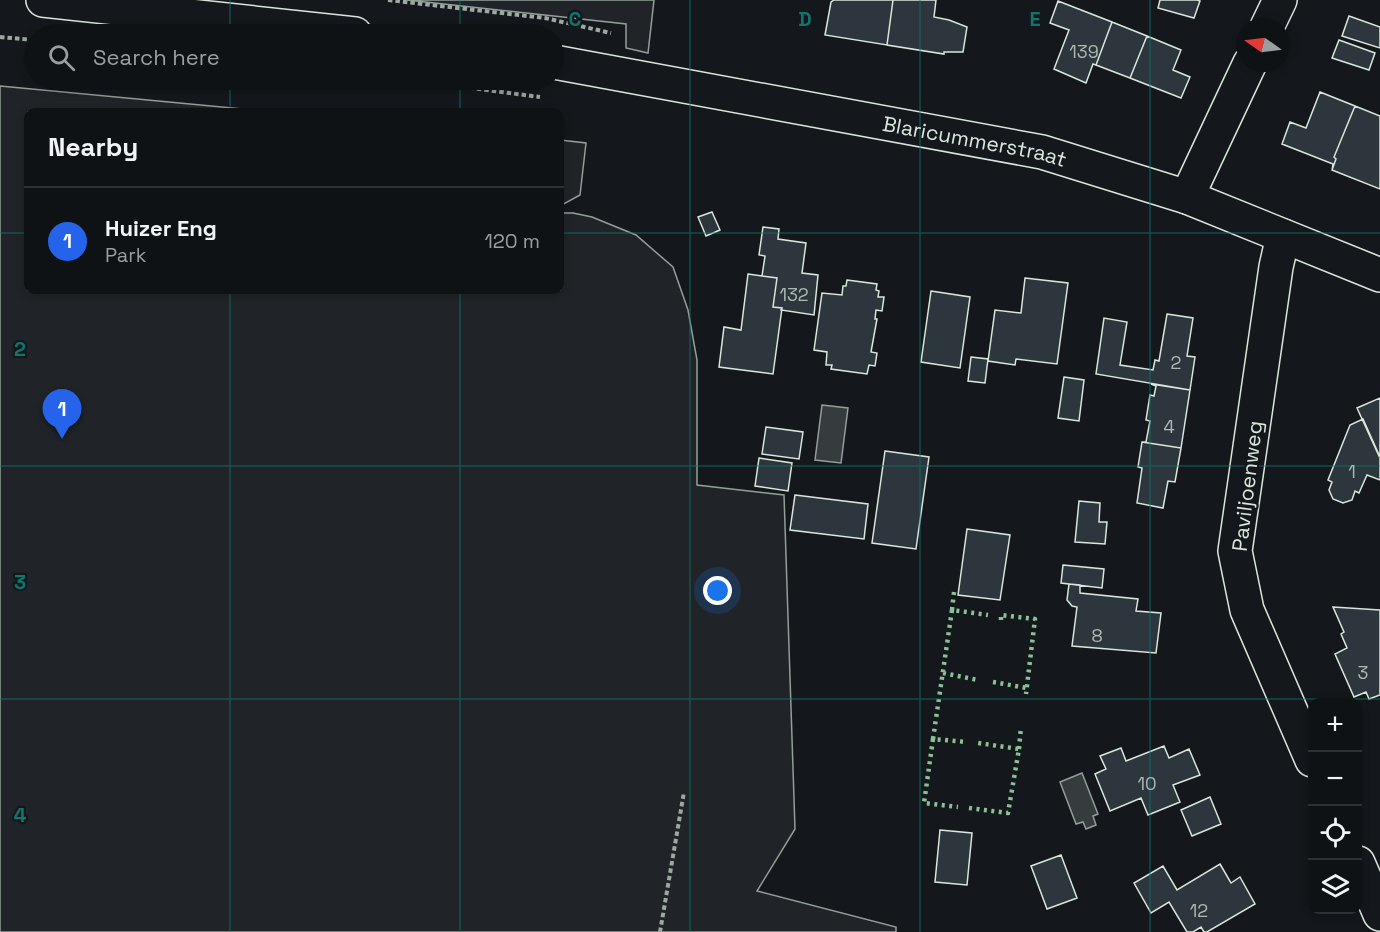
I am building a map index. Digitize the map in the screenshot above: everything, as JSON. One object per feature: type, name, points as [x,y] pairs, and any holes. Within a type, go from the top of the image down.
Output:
[{"type":"main road","points":[[43,0],[263,24]]},
{"type":"main road","points":[[1271,18],[1280,0]]},
{"type":"main road","name":"Blaricummerstraat","points":[[564,64],[1042,153],[1187,197],[1380,275]]},
{"type":"main road","points":[[1187,197],[1246,72]]},
{"type":"main road","name":"Paviljoenweg","points":[[1283,236],[1235,551],[1247,610],[1309,752]]},
{"type":"main road","points":[[1362,872],[1380,914]]},
{"type":"path","points":[[0,37],[24,39]]},
{"type":"path","points":[[660,932],[684,792]]},
{"type":"shaded area","points":[[407,0],[654,0],[648,53],[626,48],[626,24]]},
{"type":"shaded area","points":[[0,86],[232,108],[24,108],[24,294],[564,294],[564,213],[592,217],[636,235],[673,267],[688,310],[697,360],[697,485],[784,495],[795,829],[757,891],[896,927],[896,932],[0,932]]},
{"type":"shaded area","points":[[564,140],[586,143],[580,195],[564,204]]},
{"type":"shaded area","points":[[822,405],[848,408],[841,463],[815,460]]},
{"type":"shaded area","points":[[1082,773],[1098,814],[1093,816],[1096,825],[1086,829],[1083,822],[1076,824],[1060,782]]},
{"type":"building","points":[[834,0],[893,0],[887,45],[825,35],[831,2]]},
{"type":"building","points":[[893,0],[936,0],[934,17],[967,27],[963,52],[944,52],[944,54],[887,45]]},
{"type":"building","points":[[1160,0],[1200,1],[1194,18],[1158,8]]},
{"type":"building","points":[[1058,1],[1112,22],[1096,65],[1093,64],[1086,83],[1054,69],[1069,30],[1050,23]]},
{"type":"building","points":[[1349,16],[1380,27],[1380,48],[1342,36]]},
{"type":"building","points":[[1112,22],[1147,36],[1130,78],[1096,65]]},
{"type":"building","points":[[1147,36],[1181,50],[1173,70],[1190,77],[1181,98],[1130,78]]},
{"type":"building","points":[[1339,40],[1375,53],[1369,70],[1332,58]]},
{"type":"building","points":[[1320,92],[1355,106],[1334,157],[1336,159],[1332,170],[1333,164],[1282,144],[1290,122],[1306,128]]},
{"type":"building","points":[[1355,106],[1380,116],[1380,189],[1332,170],[1336,159],[1334,157]]},
{"type":"building","points":[[712,212],[720,230],[706,236],[698,217]]},
{"type":"building","points":[[763,227],[779,229],[778,239],[806,243],[802,273],[818,275],[814,315],[773,307],[777,278],[762,276],[765,256],[759,255]]},
{"type":"building","points":[[748,274],[777,278],[773,307],[782,308],[773,374],[719,367],[724,327],[741,330]]},
{"type":"building","points":[[1025,278],[1068,283],[1057,364],[1016,359],[1015,365],[988,361],[995,310],[1021,313]]},
{"type":"building","points":[[847,280],[877,284],[878,297],[884,297],[882,311],[876,310],[875,319],[877,319],[871,352],[877,353],[875,366],[869,365],[867,374],[831,369],[832,365],[826,365],[827,352],[814,350],[822,293],[842,295],[843,286],[846,286]]},
{"type":"building","points":[[931,291],[970,297],[960,368],[921,362]]},
{"type":"building","points":[[1167,314],[1193,318],[1187,356],[1195,357],[1190,390],[1096,374],[1104,318],[1127,322],[1120,365],[1153,370],[1155,360],[1159,361]]},
{"type":"building","points":[[971,357],[988,359],[985,383],[968,381]]},
{"type":"building","points":[[1064,377],[1084,380],[1079,421],[1058,418]]},
{"type":"building","points":[[1151,384],[1190,390],[1181,448],[1142,442],[1146,442],[1150,421],[1146,420],[1150,395],[1154,396],[1156,386]]},
{"type":"building","points":[[1380,398],[1380,455],[1379,456],[1357,408]]},
{"type":"building","points":[[1363,419],[1380,457],[1380,480],[1367,475],[1359,493],[1355,491],[1352,500],[1343,503],[1333,499],[1329,490],[1332,482],[1328,480],[1350,425]]},
{"type":"building","points":[[766,427],[803,432],[799,459],[762,454]]},
{"type":"building","points":[[1142,442],[1181,448],[1175,482],[1168,481],[1163,508],[1137,503],[1142,468],[1138,467]]},
{"type":"building","points":[[885,451],[929,457],[916,549],[872,543]]},
{"type":"building","points":[[759,458],[792,463],[788,491],[755,486]]},
{"type":"building","points":[[795,495],[868,504],[864,539],[790,530]]},
{"type":"building","points":[[1079,501],[1100,503],[1099,522],[1107,522],[1105,544],[1075,542]]},
{"type":"building","points":[[967,529],[1010,535],[1000,600],[958,595]]},
{"type":"building","points":[[1063,565],[1104,569],[1102,588],[1061,583]]},
{"type":"building","points":[[1069,584],[1080,585],[1080,593],[1138,599],[1136,611],[1161,613],[1156,653],[1072,646],[1077,607],[1072,606],[1067,600]]},
{"type":"building","points":[[1333,607],[1380,610],[1380,695],[1369,699],[1366,692],[1354,697],[1335,654],[1347,648],[1341,634],[1344,632]]},
{"type":"building","points":[[1164,746],[1169,758],[1189,749],[1200,775],[1173,785],[1180,802],[1148,815],[1141,798],[1110,811],[1095,774],[1106,769],[1100,756],[1121,748],[1126,761]]},
{"type":"building","points":[[1210,797],[1221,824],[1192,836],[1181,810]]},
{"type":"building","points":[[940,830],[972,833],[967,885],[935,882]]},
{"type":"building","points":[[1061,855],[1077,898],[1047,909],[1031,866]]},
{"type":"building","points":[[1220,864],[1231,883],[1240,877],[1255,904],[1207,932],[1204,932],[1201,927],[1193,932],[1187,932],[1169,902],[1151,913],[1134,883],[1163,866],[1177,890]]},
{"type":"hedge","points":[[954,592],[952,610],[988,615]]},
{"type":"hedge","points":[[952,610],[933,739],[967,742]]},
{"type":"hedge","points":[[1001,620],[1001,615],[1035,619],[1026,694]]},
{"type":"hedge","points":[[943,673],[978,680]]},
{"type":"hedge","points":[[993,682],[1027,688]]},
{"type":"hedge","points":[[1019,749],[1021,727]]},
{"type":"hedge","points":[[933,739],[924,803],[958,807]]},
{"type":"hedge","points":[[969,808],[1008,813],[1019,749],[978,743]]},
{"type":"place","name":"Huizer Eng","points":[[62,439]]}]
